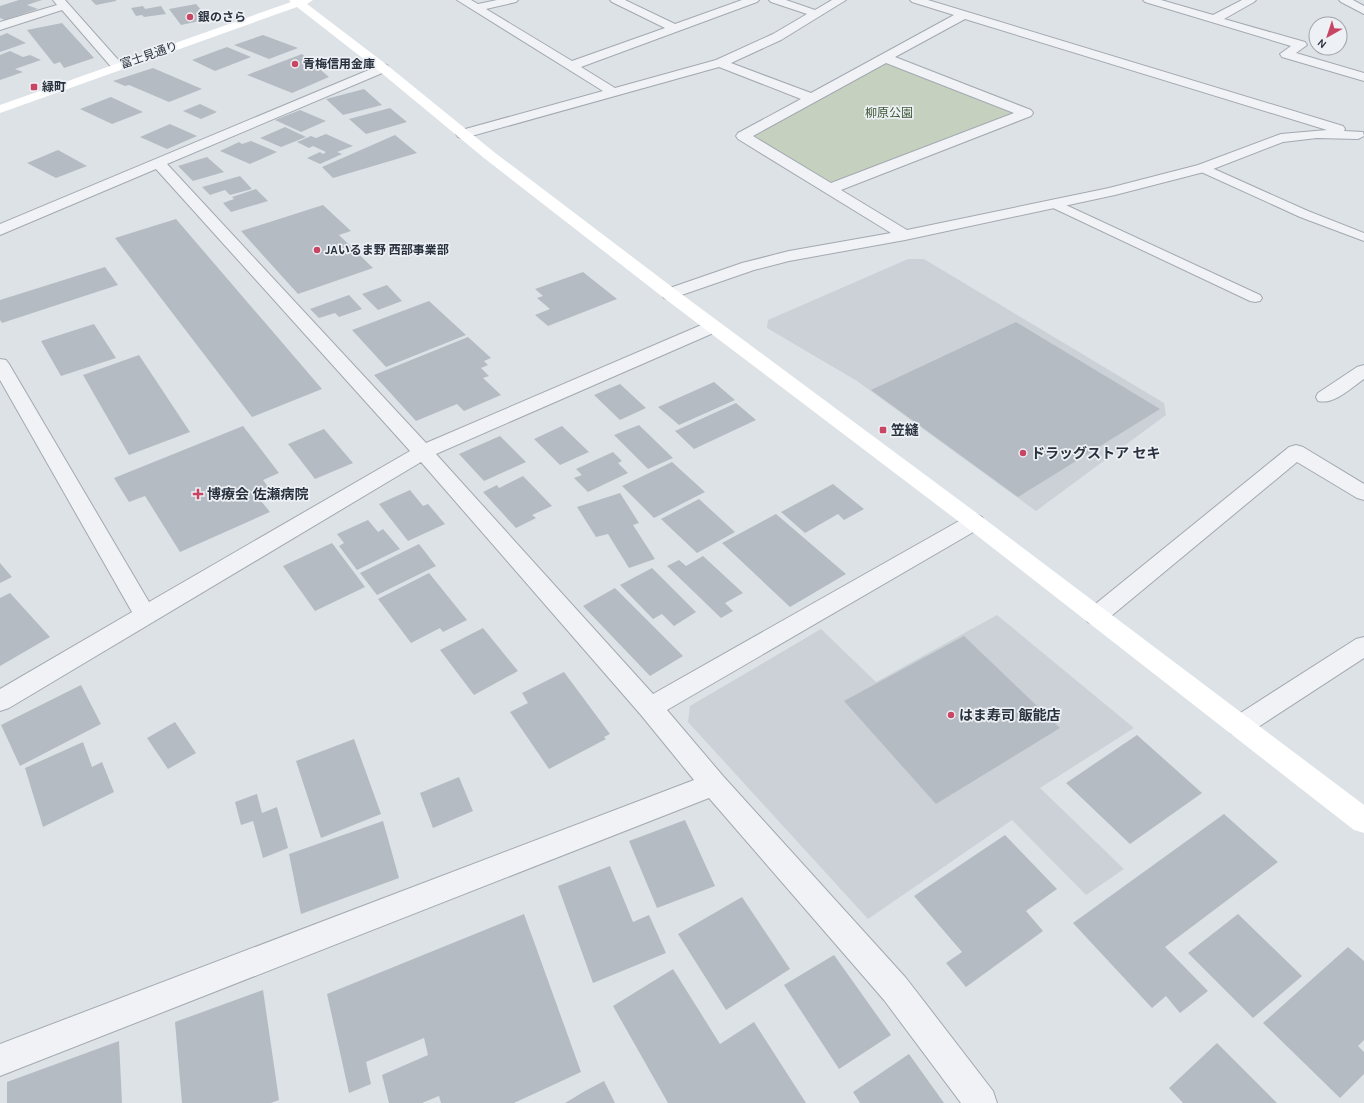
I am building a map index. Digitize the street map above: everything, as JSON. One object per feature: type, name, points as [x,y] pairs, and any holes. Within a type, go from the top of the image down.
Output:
[{"type":"street","points":[[464,0],[613,92]]},
{"type":"street","points":[[477,8],[512,0]]},
{"type":"street","points":[[616,0],[674,28]]},
{"type":"street","points":[[571,66],[753,0]]},
{"type":"street","points":[[775,0],[817,14]]},
{"type":"street","points":[[463,134],[720,63],[777,37],[840,0]]},
{"type":"street","points":[[916,0],[1361,134]]},
{"type":"street","points":[[1149,0],[1301,45],[1286,54],[1364,77]]},
{"type":"street","points":[[1215,19],[1250,0]]},
{"type":"street","points":[[1345,0],[1364,11]]},
{"type":"street","points":[[300,1],[463,134],[712,327],[974,522],[1364,821]]},
{"type":"street","name":"富士見通り","points":[[0,109],[300,1]]},
{"type":"street","points":[[0,26],[61,3],[117,66]]},
{"type":"street","points":[[905,235],[743,136],[963,14]]},
{"type":"street","points":[[830,189],[1026,113],[885,58]]},
{"type":"street","points":[[720,63],[811,98]]},
{"type":"street","points":[[0,230],[383,68]]},
{"type":"street","points":[[670,294],[748,266],[789,256],[905,235],[1110,192],[1203,168],[1281,138],[1317,134],[1361,134]]},
{"type":"street","points":[[158,163],[423,452],[650,708],[714,784],[894,989],[981,1103]]},
{"type":"street","points":[[0,701],[423,452],[712,327]]},
{"type":"street","points":[[1325,397],[1364,371]]},
{"type":"street","points":[[3,375],[145,615]]},
{"type":"street","points":[[1096,616],[1296,452],[1364,493]]},
{"type":"street","points":[[650,708],[974,522]]},
{"type":"street","points":[[1240,726],[1364,646]]},
{"type":"street","points":[[0,1060],[714,784]]},
{"type":"lane","points":[[1203,168],[1304,214],[1364,237]]},
{"type":"lane","points":[[1055,204],[1255,298]]},
{"type":"shaded area","points":[[908,259],[924,259],[1164,403],[1166,415],[1036,511],[857,381],[767,328],[768,320]]},
{"type":"shaded area","points":[[997,615],[1134,728],[1040,788],[1124,869],[1086,895],[1012,820],[868,919],[688,722],[690,706],[821,629],[876,682]]},
{"type":"green space","name":"柳原公園","points":[[885,58],[1026,113],[830,189],[743,136]]},
{"type":"building","points":[[19,0],[42,0],[27,5],[38,9],[5,20],[0,18],[0,6]]},
{"type":"building","points":[[91,0],[116,0],[116,1],[96,5]]},
{"type":"building","points":[[196,4],[209,19],[181,25],[169,9]]},
{"type":"building","points":[[143,6],[145,9],[161,6],[166,14],[144,17],[142,15],[136,16],[131,8]]},
{"type":"building","points":[[62,23],[94,58],[64,68],[60,62],[54,64],[27,30]]},
{"type":"building","points":[[7,33],[26,43],[0,52],[0,36]]},
{"type":"building","points":[[263,35],[298,48],[269,59],[234,45]]},
{"type":"building","points":[[227,47],[251,57],[215,71],[192,60]]},
{"type":"building","points":[[10,51],[23,57],[30,55],[41,60],[15,69],[23,72],[0,80],[0,55]]},
{"type":"building","name":"青梅信用金庫","points":[[302,54],[329,77],[292,93],[247,75]]},
{"type":"building","points":[[153,68],[202,89],[169,102],[129,85],[125,86],[113,81]]},
{"type":"building","points":[[364,89],[382,105],[343,115],[326,99]]},
{"type":"building","points":[[111,97],[143,112],[112,124],[80,109]]},
{"type":"building","points":[[200,104],[217,112],[201,119],[183,111]]},
{"type":"building","points":[[390,108],[407,122],[366,134],[349,119]]},
{"type":"building","points":[[300,110],[326,121],[301,132],[275,120]]},
{"type":"building","points":[[170,124],[197,136],[167,149],[140,137]]},
{"type":"building","points":[[285,127],[306,137],[281,147],[260,138]]},
{"type":"building","points":[[326,134],[353,146],[337,152],[342,154],[320,164],[307,158],[320,152],[323,154],[326,152],[313,146],[309,148],[297,142],[311,136],[316,138]]},
{"type":"building","points":[[395,135],[417,153],[333,178],[322,167]]},
{"type":"building","points":[[251,141],[277,152],[250,164],[220,151],[239,142],[242,144]]},
{"type":"building","points":[[58,150],[87,166],[56,178],[27,163]]},
{"type":"building","points":[[207,157],[224,172],[193,181],[178,166]]},
{"type":"building","points":[[240,176],[252,189],[230,195],[225,190],[210,195],[202,187]]},
{"type":"building","points":[[256,189],[268,201],[231,212],[223,203],[234,199],[232,197]]},
{"type":"building","points":[[323,205],[351,231],[339,235],[373,268],[298,294],[241,231]]},
{"type":"building","points":[[176,219],[322,389],[252,417],[115,238]]},
{"type":"building","points":[[105,267],[118,285],[2,323],[0,320],[0,300]]},
{"type":"building","points":[[583,272],[617,299],[548,326],[535,315],[550,309],[537,298],[543,296],[535,289]]},
{"type":"building","points":[[387,285],[402,301],[378,310],[362,294]]},
{"type":"building","points":[[349,295],[362,309],[339,317],[335,313],[319,318],[310,309]]},
{"type":"building","points":[[429,301],[466,335],[386,367],[352,330]]},
{"type":"building","name":"ドラッグストア セキ","points":[[1016,322],[1160,409],[1018,497],[871,390]]},
{"type":"building","points":[[94,324],[116,358],[61,376],[41,341]]},
{"type":"building","points":[[468,337],[491,358],[484,361],[488,365],[481,368],[489,376],[483,378],[501,395],[464,411],[457,404],[416,421],[374,375]]},
{"type":"building","points":[[139,355],[190,432],[129,455],[83,375]]},
{"type":"building","points":[[714,382],[735,400],[679,425],[658,407]]},
{"type":"building","points":[[620,384],[646,408],[620,420],[594,395]]},
{"type":"building","points":[[736,403],[756,420],[694,449],[675,431]]},
{"type":"building","points":[[639,425],[673,458],[648,469],[614,435]]},
{"type":"building","points":[[243,426],[279,473],[263,480],[274,495],[261,501],[270,512],[180,552],[145,496],[129,502],[114,478]]},
{"type":"building","points":[[562,426],[589,452],[560,465],[534,439]]},
{"type":"building","points":[[324,429],[353,463],[315,479],[288,444]]},
{"type":"building","points":[[500,436],[526,462],[484,481],[459,454]]},
{"type":"building","points":[[613,452],[622,461],[618,463],[628,473],[588,492],[574,478],[582,475],[576,469]]},
{"type":"building","points":[[672,462],[705,492],[654,518],[622,486]]},
{"type":"building","points":[[523,476],[552,506],[532,515],[536,518],[516,528],[483,492],[497,485],[499,488]]},
{"type":"building","points":[[833,484],[864,509],[844,520],[838,514],[805,533],[781,512]]},
{"type":"building","points":[[410,490],[423,506],[428,504],[445,524],[408,541],[379,504]]},
{"type":"building","points":[[620,493],[639,523],[633,525],[655,559],[629,568],[608,534],[596,537],[577,507]]},
{"type":"building","points":[[699,499],[735,532],[697,553],[661,519]]},
{"type":"building","points":[[776,514],[846,574],[790,607],[722,543]]},
{"type":"building","points":[[368,520],[378,532],[383,529],[400,549],[357,570],[339,546],[344,543],[337,534]]},
{"type":"building","points":[[332,543],[365,587],[315,611],[283,566]]},
{"type":"building","points":[[419,544],[436,566],[377,595],[360,573]]},
{"type":"building","points":[[703,556],[743,593],[725,603],[733,611],[721,618],[667,566],[679,560],[686,566]]},
{"type":"building","points":[[0,563],[12,577],[0,583]]},
{"type":"building","points":[[652,568],[696,612],[674,626],[662,614],[653,619],[620,585]]},
{"type":"building","points":[[429,573],[467,620],[443,632],[440,628],[411,643],[378,599]]},
{"type":"building","points":[[615,588],[683,656],[650,676],[583,606]]},
{"type":"building","points":[[10,593],[50,637],[0,666],[0,598]]},
{"type":"building","points":[[483,628],[518,671],[474,695],[440,650]]},
{"type":"building","name":"はま寿司 飯能店","points":[[964,636],[1060,728],[936,804],[844,701]]},
{"type":"building","points":[[564,672],[610,734],[604,737],[606,739],[549,769],[510,712],[528,703],[522,693]]},
{"type":"building","points":[[81,685],[101,724],[20,766],[1,725]]},
{"type":"building","points":[[175,722],[196,753],[168,769],[147,738]]},
{"type":"building","points":[[1137,735],[1202,793],[1130,844],[1066,783]]},
{"type":"building","points":[[354,739],[381,814],[321,838],[296,761]]},
{"type":"building","points":[[83,742],[92,767],[102,762],[114,792],[43,827],[25,768]]},
{"type":"building","points":[[459,777],[473,811],[433,828],[420,793]]},
{"type":"building","points":[[257,794],[262,813],[277,807],[288,848],[263,858],[253,821],[241,825],[235,802]]},
{"type":"building","points":[[1224,814],[1278,862],[1165,947],[1208,991],[1180,1013],[1166,996],[1152,1008],[1073,923]]},
{"type":"building","points":[[685,820],[715,886],[657,908],[629,841]]},
{"type":"building","points":[[383,821],[399,878],[301,914],[289,854]]},
{"type":"building","points":[[1005,835],[1057,889],[1026,911],[1043,931],[966,987],[946,963],[962,952],[914,896]]},
{"type":"building","points":[[610,866],[633,922],[649,915],[666,953],[593,983],[558,886]]},
{"type":"building","points":[[742,897],[790,969],[726,1010],[678,934]]},
{"type":"building","points":[[524,914],[581,1072],[514,1103],[441,1103],[439,1096],[422,1103],[389,1103],[382,1075],[428,1055],[424,1038],[366,1062],[371,1084],[349,1093],[327,994]]},
{"type":"building","points":[[1238,914],[1302,976],[1253,1018],[1188,953]]},
{"type":"building","points":[[1348,947],[1364,961],[1364,1040],[1358,1046],[1364,1052],[1364,1074],[1340,1098],[1263,1023]]},
{"type":"building","points":[[834,955],[891,1035],[839,1069],[784,985]]},
{"type":"building","points":[[673,969],[720,1044],[754,1022],[806,1103],[668,1103],[613,1006]]},
{"type":"building","points":[[263,990],[279,1100],[271,1103],[182,1103],[175,1022]]},
{"type":"building","points":[[119,1041],[122,1103],[7,1103],[7,1082]]},
{"type":"building","points":[[1217,1043],[1277,1103],[1183,1103],[1169,1088]]},
{"type":"building","points":[[909,1054],[944,1103],[860,1103],[853,1092]]},
{"type":"building","points":[[604,1081],[615,1103],[565,1103],[585,1091]]},
{"type":"place","name":"銀のさら","points":[[190,17]]},
{"type":"place","name":"青梅信用金庫","points":[[295,64]]},
{"type":"place","name":"緑町","points":[[34,87]]},
{"type":"place","name":"JAいるま野 西部事業部","points":[[317,250]]},
{"type":"place","name":"笠縫","points":[[883,430]]},
{"type":"place","name":"ドラッグストア セキ","points":[[1023,453]]},
{"type":"place","name":"博療会 佐瀬病院","points":[[198,494]]},
{"type":"place","name":"はま寿司 飯能店","points":[[951,715]]}]
